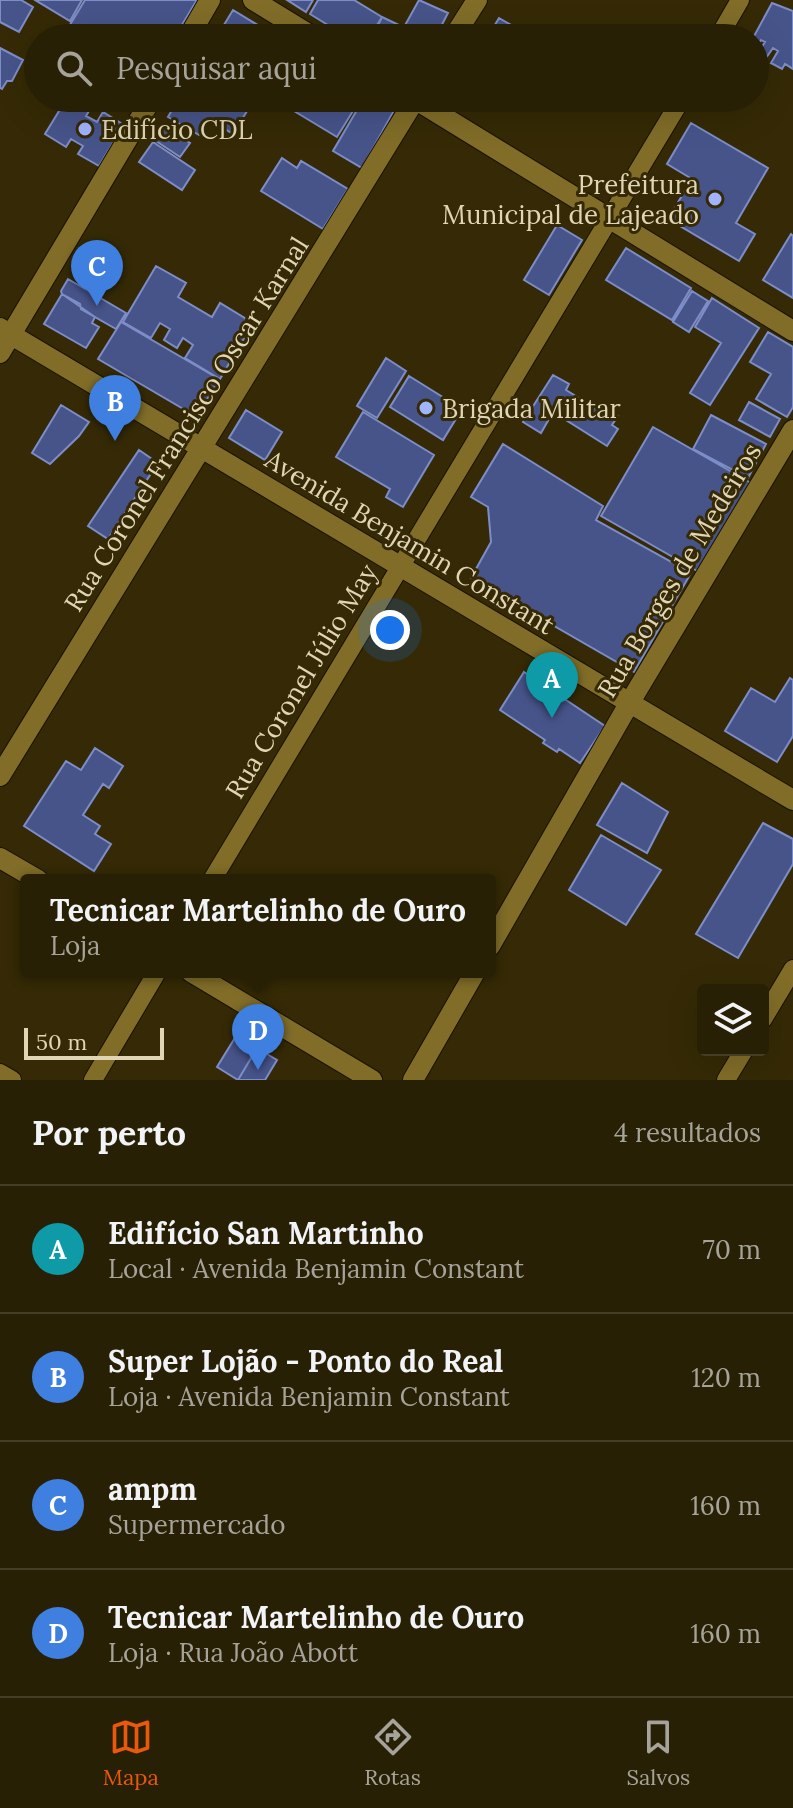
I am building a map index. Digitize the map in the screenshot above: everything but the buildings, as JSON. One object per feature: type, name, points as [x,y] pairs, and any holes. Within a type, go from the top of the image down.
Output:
[{"type":"main road","points":[[196,24],[210,0]]},
{"type":"main road","points":[[253,0],[292,24]]},
{"type":"main road","points":[[462,24],[477,0]]},
{"type":"main road","points":[[4,339],[143,112]]},
{"type":"main road","name":"Rua Coronel Francisco Oscar Karnal","points":[[0,776],[406,112]]},
{"type":"main road","points":[[438,112],[793,331]]},
{"type":"main road","name":"Avenida Benjamin Constant","points":[[4,339],[202,448],[793,800]]},
{"type":"main road","name":"Rua Borges de Medeiros","points":[[496,936],[630,702],[793,430]]},
{"type":"main road","points":[[0,858],[28,874]]},
{"type":"main road","points":[[201,978],[372,1080]]},
{"type":"main road","points":[[413,1080],[472,978]]},
{"type":"street","points":[[726,24],[740,0]]},
{"type":"street","name":"Rua Coronel Júlio May","points":[[216,874],[674,112]]},
{"type":"street","points":[[769,1009],[793,969]]},
{"type":"street","points":[[93,1080],[153,978]]},
{"type":"street","points":[[726,1080],[740,1056]]},
{"type":"street","points":[[0,1073],[12,1080]]},
{"type":"place","name":"Edifício CDL","points":[[85,129]]},
{"type":"place","name":"Prefeitura Municipal de Lajeado","points":[[715,199]]},
{"type":"place","name":"ampm","points":[[97,306]]},
{"type":"place","name":"Brigada Militar","points":[[426,408]]},
{"type":"place","name":"Super Lojão - Ponto do Real","points":[[115,441]]},
{"type":"place","name":"Edifício San Martinho","points":[[552,718]]},
{"type":"place","name":"Tecnicar Martelinho de Ouro","points":[[258,1070]]}]
